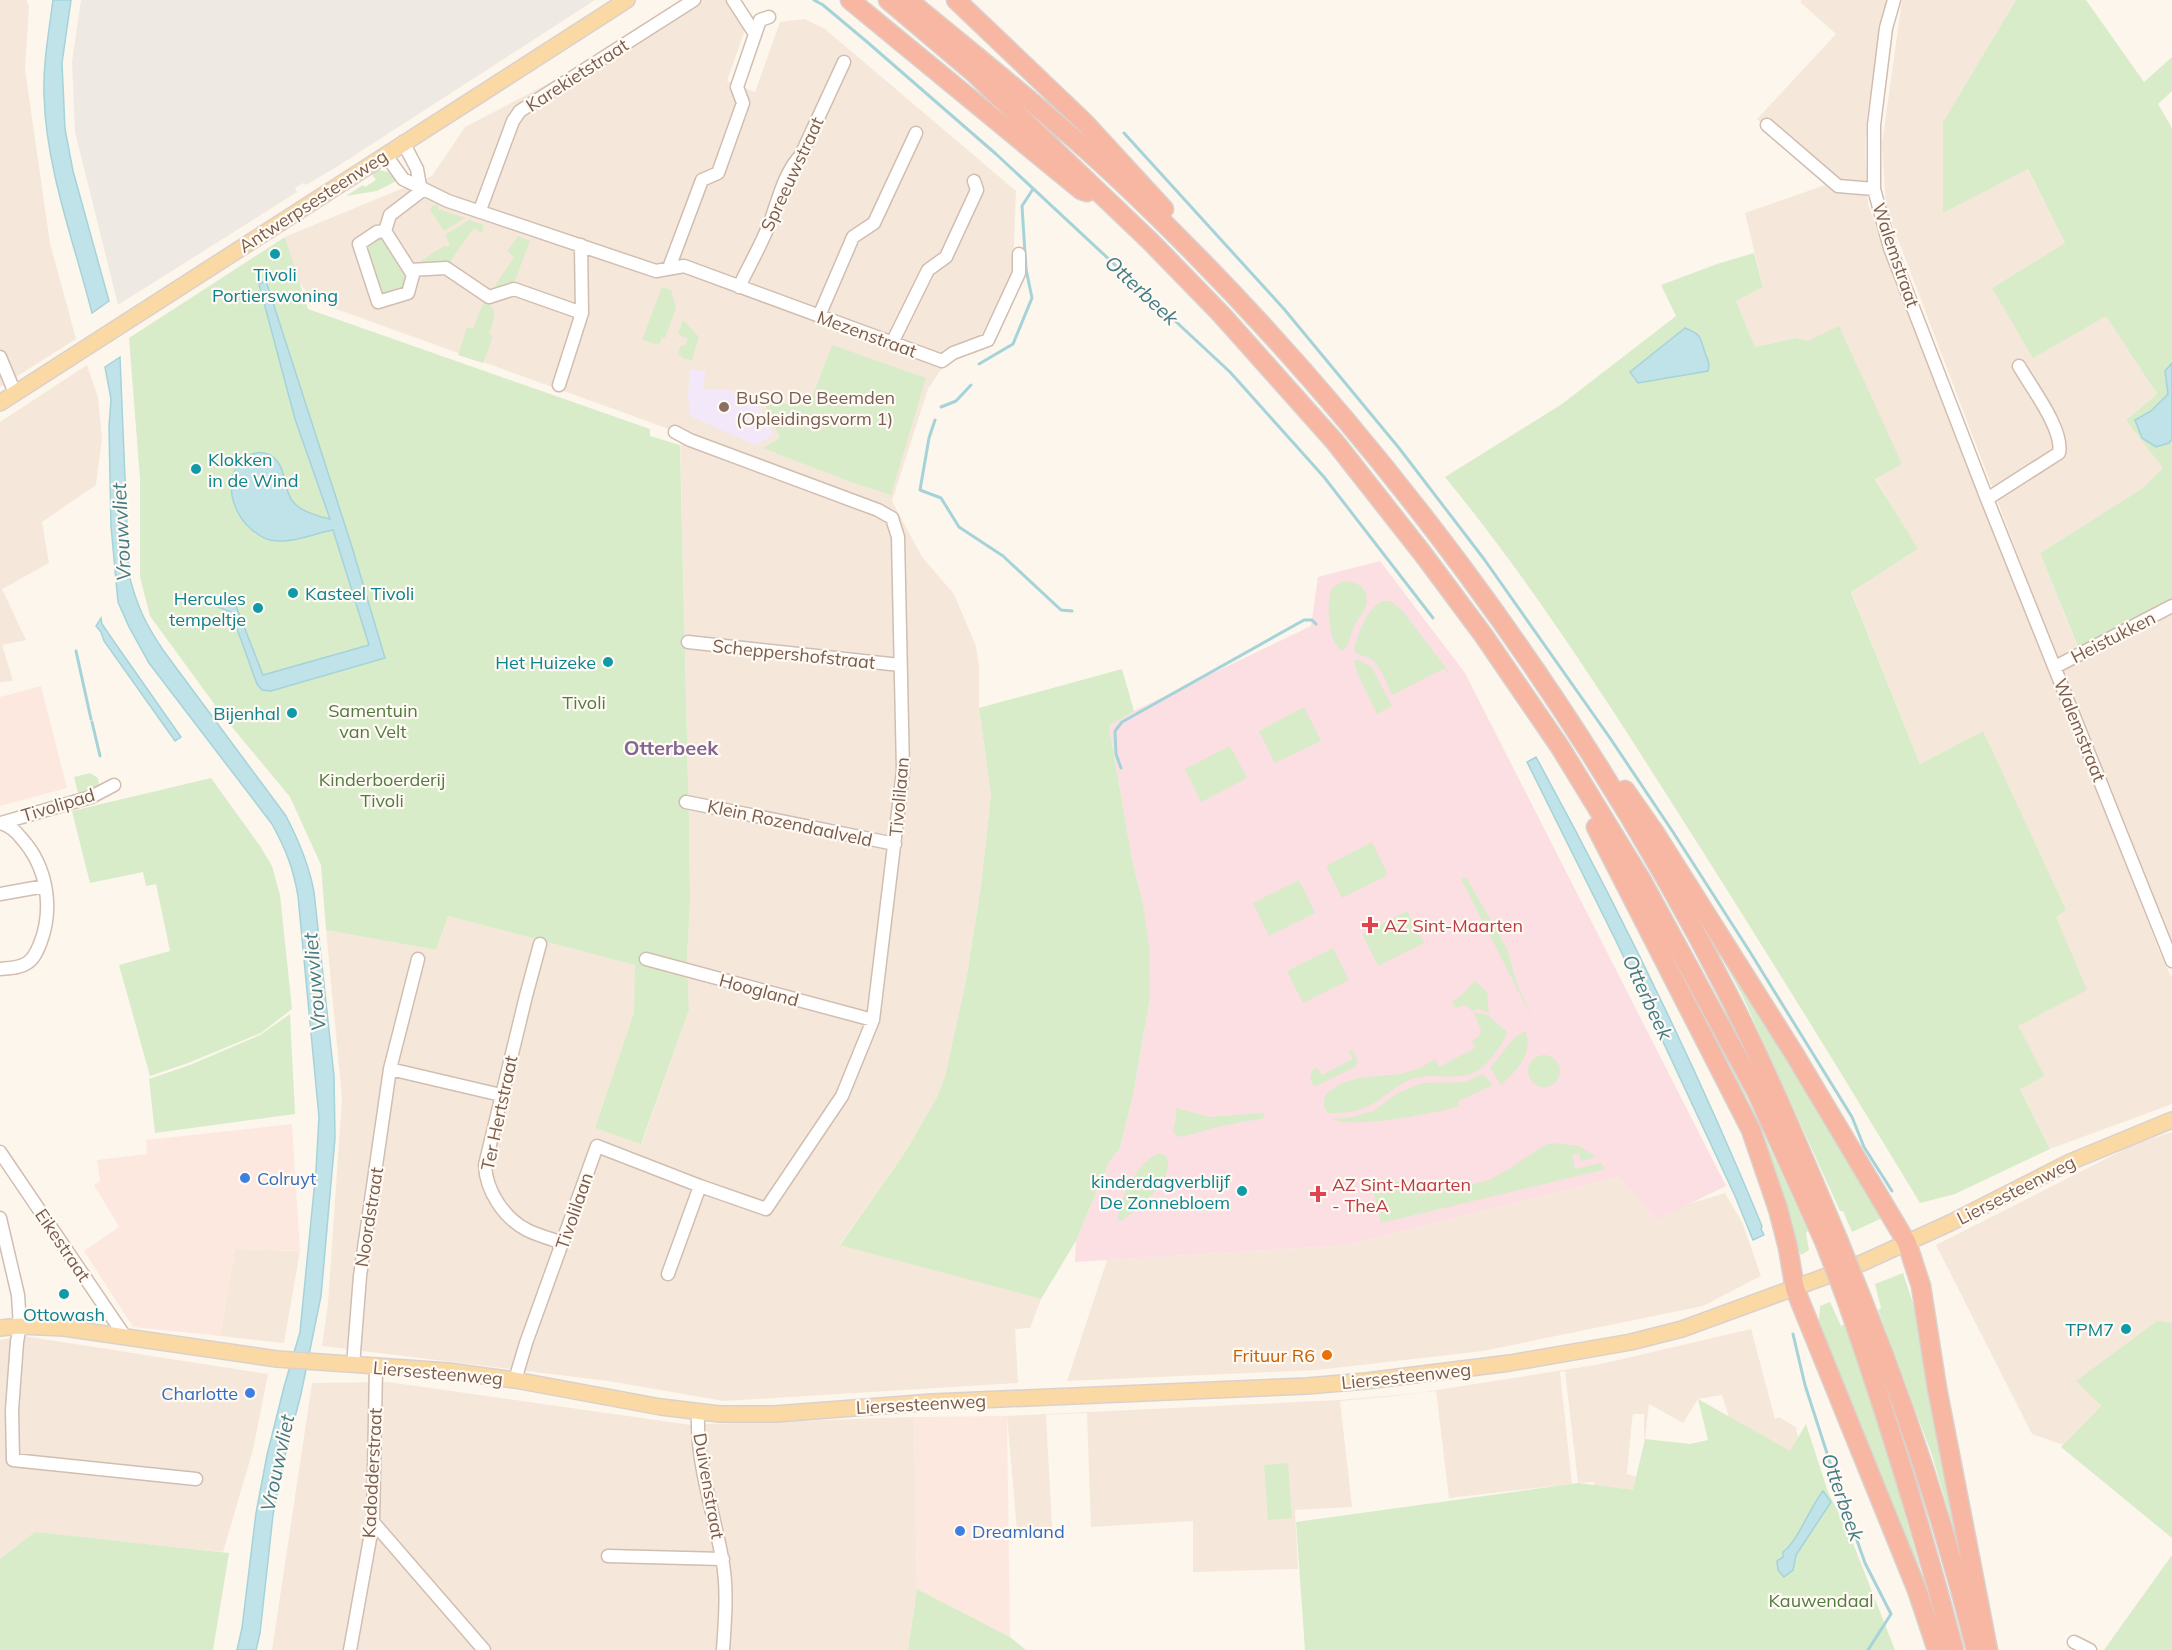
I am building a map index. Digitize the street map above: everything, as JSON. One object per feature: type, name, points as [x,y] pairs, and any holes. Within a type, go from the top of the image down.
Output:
[{"type":"highway","points":[[850,0],[1082,190],[1108,200]]},
{"type":"highway","points":[[888,0],[973,72],[1108,200],[1221,314],[1335,442],[1470,617],[1560,747],[1642,881],[1756,1091],[1831,1240]]},
{"type":"highway","points":[[908,0],[1048,115],[1130,190],[1277,342],[1415,505],[1488,603],[1578,735],[1635,826],[1731,999],[1767,1075],[1854,1297],[1912,1433],[1939,1514],[1976,1650]]},
{"type":"highway","points":[[956,0],[1117,156],[1186,235],[1194,255]]},
{"type":"highway","points":[[1578,735],[1599,752],[1655,832],[1795,1055],[1907,1243],[1921,1286],[1937,1388],[1988,1650]]},
{"type":"highway","points":[[1560,747],[1561,763],[1606,846],[1751,1130],[1778,1209],[1795,1289],[1917,1590],[1937,1650]]},
{"type":"highway","points":[[1854,1297],[1954,1650]]},
{"type":"main road","name":"Antwerpsesteenweg","points":[[0,403],[627,0]]},
{"type":"main road","name":"Liersesteenweg","points":[[0,1328],[20,1326],[64,1328],[284,1359],[448,1371],[515,1380],[698,1412],[746,1415],[933,1402],[1307,1386],[1366,1381],[1499,1365],[1631,1342],[1682,1329],[1862,1263],[2070,1162],[2172,1120]]},
{"type":"street","name":"Karekietstraat","points":[[480,210],[513,121],[520,111],[694,0]]},
{"type":"street","points":[[733,0],[755,34]]},
{"type":"street","name":"Walemstraat","points":[[1894,0],[1886,28],[1874,125],[1874,189],[1890,248],[1987,499],[2172,961]]},
{"type":"street","points":[[669,268],[702,180],[718,173],[743,103],[737,87],[760,20],[769,17]]},
{"type":"street","name":"Spreeuwstraat","points":[[740,286],[773,215],[776,200],[793,163],[801,155],[844,62]]},
{"type":"street","points":[[1767,125],[1838,186],[1874,189]]},
{"type":"street","points":[[819,316],[853,237],[874,223],[916,133]]},
{"type":"street","points":[[403,142],[417,169],[422,188]]},
{"type":"street","points":[[385,154],[403,179],[448,201],[581,245],[582,313],[559,385]]},
{"type":"street","points":[[892,343],[928,270],[946,257],[977,190],[974,181]]},
{"type":"street","points":[[385,231],[390,215],[422,188]]},
{"type":"street","points":[[385,231],[413,275],[408,293],[378,302],[359,244],[377,232],[385,231]]},
{"type":"street","name":"Mezenstraat","points":[[581,245],[656,271],[684,266],[942,362],[953,353],[988,340],[1019,273],[1019,254]]},
{"type":"street","points":[[410,270],[446,268],[489,297],[514,289],[582,313]]},
{"type":"street","points":[[0,357],[15,393]]},
{"type":"street","points":[[1987,499],[2059,453],[2061,446],[2056,429],[2019,366]]},
{"type":"street","name":"Tivolilaan","points":[[515,1380],[526,1343],[597,1146],[766,1209],[842,1096],[873,1020],[903,771],[898,537],[892,518],[878,510],[690,440],[675,432]]},
{"type":"street","name":"Heistukken","points":[[2055,667],[2172,606]]},
{"type":"street","name":"Scheppershofstraat","points":[[688,642],[900,665]]},
{"type":"street","name":"Tivolipad","points":[[1,823],[91,797],[114,785]]},
{"type":"street","name":"Klein Rozendaalveld","points":[[686,801],[895,844]]},
{"type":"street","points":[[0,969],[26,964],[33,957],[45,924],[47,908],[45,886],[40,869],[29,848],[10,827],[1,823]]},
{"type":"street","points":[[0,894],[45,886]]},
{"type":"street","name":"Ter Hertstraat","points":[[540,944],[484,1165],[488,1186],[494,1198],[520,1225],[528,1231],[563,1243]]},
{"type":"street","name":"Noordstraat","points":[[353,1365],[360,1276],[390,1069],[418,959]]},
{"type":"street","name":"Hoogland","points":[[646,959],[873,1020]]},
{"type":"street","points":[[390,1069],[501,1095]]},
{"type":"street","name":"Eikestraat","points":[[0,1152],[126,1338]]},
{"type":"street","points":[[668,1274],[700,1186]]},
{"type":"street","points":[[0,1218],[6,1263],[18,1295],[20,1326],[12,1410],[13,1460],[196,1479]]},
{"type":"street","name":"Kadodderstraat","points":[[350,1650],[373,1522],[376,1367]]},
{"type":"street","name":"Duivenstraat","points":[[698,1412],[697,1434],[702,1470],[723,1559],[725,1585],[723,1650]]},
{"type":"street","points":[[373,1522],[483,1650]]},
{"type":"street","name":"Duivenstraat","points":[[608,1556],[723,1559]]},
{"type":"street","points":[[2074,1642],[2090,1650]]},
{"type":"shaded area","points":[[0,0],[26,0],[29,6],[25,69],[50,243],[76,339],[0,387]]},
{"type":"shaded area","points":[[81,0],[595,0],[338,166],[306,185],[303,183],[295,188],[297,192],[118,305],[75,132],[72,62]]},
{"type":"shaded area","points":[[700,0],[729,0],[746,27],[727,81],[755,92],[780,22],[805,19],[825,29],[1016,191],[1013,270],[980,338],[940,371],[928,389],[892,501],[922,557],[954,594],[976,646],[979,666],[979,708],[991,795],[981,886],[966,981],[945,1077],[937,1097],[906,1151],[840,1244],[1041,1299],[1030,1328],[1015,1329],[1018,1383],[724,1401],[608,1381],[322,1346],[328,1303],[342,1098],[326,930],[436,950],[448,916],[636,965],[634,1012],[595,1128],[642,1143],[689,1010],[687,960],[690,901],[689,823],[680,433],[314,301],[298,281],[285,237],[432,176],[465,127],[653,29]]},
{"type":"shaded area","points":[[1802,0],[1888,0],[1880,31],[1867,116],[1865,150],[1868,204],[1960,449],[2064,703],[2160,953],[2172,978],[2172,1104],[2050,1149],[2020,1088],[2045,1076],[2017,1026],[2056,917],[1983,731],[1920,764],[1851,591],[1917,550],[1795,338],[1755,347],[1736,301],[1763,287],[1745,213],[1825,185],[1757,119],[1836,34],[1800,2]]},
{"type":"shaded area","points":[[1902,0],[2016,0],[1943,122],[1943,213],[2027,168],[2065,243],[1992,288],[2106,315],[2157,394],[2126,420],[2164,468],[2143,488],[2040,553],[2082,658],[2172,611],[2172,947],[2032,592],[1886,208],[1882,144]]},
{"type":"shaded area","points":[[87,365],[98,397],[102,438],[96,485],[42,522],[49,563],[2,589],[26,640],[2,645],[13,681],[0,682],[0,422]]},
{"type":"shaded area","name":"BuSO De Beemden (Opleidingsvorm 1)","points":[[690,370],[705,371],[704,389],[731,389],[739,399],[751,392],[774,435],[755,445],[690,416],[688,397]]},
{"type":"shaded area","name":"AZ Sint-Maarten","points":[[1380,561],[1465,673],[1726,1186],[1656,1220],[1619,1177],[1348,1245],[1075,1262],[1076,1241],[1109,1162],[1120,1148],[1133,1095],[1150,998],[1143,904],[1132,859],[1109,726],[1134,711],[1311,626],[1318,577]]},
{"type":"shaded area","points":[[41,686],[67,788],[0,806],[0,697]]},
{"type":"shaded area","points":[[292,1124],[300,1251],[235,1249],[220,1336],[133,1327],[84,1251],[119,1227],[94,1185],[100,1181],[97,1160],[147,1154],[146,1140]]},
{"type":"shaded area","points":[[2172,1132],[2172,1322],[2168,1321],[2077,1381],[2101,1406],[2063,1445],[2032,1434],[1936,1245],[2135,1144]]},
{"type":"shaded area","points":[[1619,1177],[1656,1220],[1685,1205],[1725,1193],[1743,1224],[1761,1276],[1703,1306],[1483,1351],[1317,1370],[1067,1381],[1107,1260],[1348,1245]]},
{"type":"shaded area","points":[[235,1249],[300,1251],[284,1343],[220,1336]]},
{"type":"shaded area","points":[[1751,1329],[1775,1419],[1779,1417],[1797,1428],[1827,1531],[1762,1525],[1722,1395],[1698,1399],[1683,1423],[1649,1404],[1644,1448],[1644,1414],[1633,1414],[1632,1420],[1627,1474],[1638,1477],[1617,1596],[1584,1599],[1594,1482],[1578,1483],[1565,1371],[1560,1372],[1572,1484],[1449,1498],[1436,1391],[1386,1397],[1340,1401],[1352,1507],[1295,1510],[1298,1569],[1193,1572],[1193,1521],[1091,1527],[1087,1413],[1046,1415],[1052,1528],[1017,1530],[1007,1416],[1340,1400],[1418,1393],[1601,1364]]},
{"type":"shaded area","points":[[24,1336],[268,1374],[253,1450],[223,1552],[35,1533],[0,1559],[0,1340]]},
{"type":"shaded area","points":[[388,1382],[691,1425],[696,1473],[716,1549],[719,1588],[716,1650],[272,1650],[312,1383]]},
{"type":"shaded area","points":[[1007,1416],[1010,1637],[917,1589],[914,1417]]},
{"type":"shaded area","points":[[914,1417],[917,1589],[908,1650],[728,1650],[731,1640],[731,1568],[705,1454],[706,1424]]},
{"type":"green space","points":[[2016,0],[2086,0],[2144,82],[2172,57],[2172,91],[2158,104],[2172,128],[2172,363],[2165,371],[2168,394],[2151,411],[2136,421],[2169,443],[2172,439],[2172,605],[2080,652],[2040,553],[2143,488],[2163,468],[2126,420],[2157,394],[2106,316],[2033,358],[1992,288],[2065,243],[2028,169],[1943,213],[1943,122]]},
{"type":"green space","points":[[379,170],[392,173],[398,180],[377,191],[346,196],[376,180],[372,174]]},
{"type":"green space","points":[[433,205],[439,206],[438,209],[465,218],[444,231],[430,210]]},
{"type":"green space","points":[[469,220],[484,225],[482,233],[474,228],[449,263],[415,265],[445,245],[446,247],[450,245],[445,235]]},
{"type":"green space","points":[[518,236],[530,241],[514,283],[493,292],[514,257],[507,251]]},
{"type":"green space","points":[[285,237],[308,309],[650,429],[650,436],[680,445],[689,823],[690,901],[687,960],[689,1010],[641,1144],[595,1128],[634,1012],[635,965],[448,916],[436,950],[326,930],[321,865],[290,797],[223,716],[150,616],[140,577],[140,479],[129,338]]},
{"type":"green space","points":[[382,238],[407,279],[404,288],[382,296],[366,249]]},
{"type":"green space","points":[[1754,253],[1763,287],[1736,301],[1755,347],[1795,338],[1808,341],[1839,326],[1902,464],[1875,479],[1918,549],[1851,592],[1920,764],[1983,731],[2066,910],[2056,917],[2087,990],[2018,1026],[2045,1076],[2020,1089],[2050,1149],[1955,1194],[1920,1203],[1739,909],[1594,682],[1537,598],[1445,477],[1562,404],[1676,316],[1661,285]]},
{"type":"green space","points":[[662,287],[671,290],[676,308],[665,338],[662,337],[659,345],[642,340]]},
{"type":"green space","points":[[484,301],[492,307],[494,315],[489,334],[493,336],[483,363],[458,355],[467,327],[473,329]]},
{"type":"green space","points":[[683,320],[699,337],[692,360],[684,359],[678,354],[681,345],[685,346],[688,339],[678,334]]},
{"type":"green space","points":[[832,345],[926,378],[891,495],[763,448],[780,438],[764,403],[809,405]]},
{"type":"green space","points":[[1344,581],[1362,587],[1367,600],[1348,643],[1342,651],[1337,646],[1331,631],[1329,601],[1333,587]]},
{"type":"green space","points":[[1382,601],[1390,601],[1402,610],[1449,672],[1449,675],[1445,668],[1392,695],[1375,662],[1354,650],[1360,629],[1367,616]]},
{"type":"green space","points":[[1357,659],[1371,666],[1392,706],[1377,714],[1358,675],[1354,662]]},
{"type":"green space","points":[[1122,669],[1134,711],[1109,726],[1132,859],[1143,904],[1149,946],[1150,998],[1133,1095],[1120,1148],[1109,1162],[1076,1241],[1041,1299],[840,1245],[906,1151],[937,1097],[945,1077],[966,981],[981,886],[991,795],[979,708]]},
{"type":"green space","points":[[1304,707],[1321,741],[1275,763],[1259,731]]},
{"type":"green space","points":[[1230,746],[1247,778],[1201,802],[1185,769]]},
{"type":"green space","points":[[90,773],[98,778],[97,789],[79,797],[74,777]]},
{"type":"green space","points":[[211,778],[272,866],[280,895],[292,1009],[261,1033],[150,1076],[119,965],[170,951],[156,884],[146,886],[143,872],[90,883],[72,811]]},
{"type":"green space","points":[[1372,842],[1388,875],[1342,898],[1326,866]]},
{"type":"green space","points":[[1466,877],[1507,949],[1517,984],[1533,1020],[1461,879]]},
{"type":"green space","points":[[1299,880],[1315,913],[1269,936],[1253,903]]},
{"type":"green space","points":[[1636,892],[1744,1091],[1808,1231],[1806,1233],[1809,1250],[1801,1255]]},
{"type":"green space","points":[[1686,892],[1785,1053],[1882,1218],[1852,1232],[1843,1211],[1840,1211],[1742,995]]},
{"type":"green space","points":[[1407,911],[1424,943],[1378,966],[1362,934]]},
{"type":"green space","points":[[1333,948],[1349,980],[1303,1003],[1287,971]]},
{"type":"green space","points":[[1475,981],[1487,992],[1489,1012],[1478,1009],[1472,1011],[1466,1005],[1455,1008],[1452,1001],[1460,997]]},
{"type":"green space","points":[[1474,1013],[1486,1014],[1507,1033],[1494,1055],[1480,1069],[1461,1076],[1415,1078],[1401,1084],[1364,1108],[1350,1112],[1327,1113],[1324,1105],[1325,1095],[1346,1082],[1403,1073],[1419,1068],[1435,1059],[1439,1067],[1475,1048],[1472,1041],[1479,1036],[1481,1030]]},
{"type":"green space","points":[[290,1014],[295,1114],[155,1133],[149,1079],[190,1065],[260,1035]]},
{"type":"green space","points":[[1525,1031],[1528,1047],[1526,1054],[1518,1068],[1501,1085],[1490,1068],[1514,1038]]},
{"type":"green space","points":[[1353,1050],[1358,1062],[1355,1067],[1316,1086],[1313,1085],[1310,1078],[1312,1071],[1317,1067],[1322,1075],[1353,1059],[1349,1051]]},
{"type":"green space","points":[[1544,1055],[1555,1060],[1560,1071],[1555,1082],[1544,1087],[1533,1082],[1528,1071],[1533,1060]]},
{"type":"green space","points":[[1483,1074],[1493,1085],[1458,1101],[1459,1106],[1391,1120],[1342,1122],[1332,1119],[1353,1117],[1373,1111],[1398,1093],[1422,1083],[1465,1082]]},
{"type":"green space","points":[[1176,1108],[1210,1117],[1263,1113],[1265,1118],[1221,1126],[1182,1137],[1173,1131]]},
{"type":"green space","points":[[1553,1143],[1579,1146],[1596,1157],[1581,1161],[1579,1153],[1572,1155],[1575,1169],[1601,1163],[1605,1168],[1381,1223],[1371,1182],[1398,1181],[1449,1188],[1474,1184],[1489,1180],[1545,1145]]},
{"type":"green space","points":[[1160,1153],[1166,1156],[1168,1165],[1161,1183],[1137,1209],[1121,1221],[1118,1220],[1122,1202],[1131,1181],[1145,1163]]},
{"type":"green space","points":[[1903,1273],[1918,1318],[1972,1592],[1932,1455],[1878,1310],[1881,1308],[1875,1284]]},
{"type":"green space","points":[[1830,1302],[1841,1326],[1845,1324],[1877,1415],[1943,1650],[1818,1333],[1820,1306]]},
{"type":"green space","points":[[2157,1321],[2172,1322],[2172,1538],[2061,1447],[2101,1406],[2076,1381]]},
{"type":"green space","name":"Kauwendaal","points":[[1698,1399],[1790,1451],[1806,1424],[1828,1492],[1849,1533],[1895,1650],[1305,1650],[1296,1522],[1578,1483],[1633,1490],[1645,1439],[1690,1444],[1708,1440]]},
{"type":"green space","points":[[1288,1463],[1292,1518],[1268,1520],[1264,1465]]},
{"type":"green space","points":[[35,1532],[229,1553],[213,1650],[0,1650],[0,1559]]},
{"type":"green space","points":[[2172,1555],[2172,1650],[2104,1650]]},
{"type":"green space","points":[[917,1589],[1010,1637],[1026,1650],[908,1650]]},
{"type":"water","points":[[53,0],[71,0],[62,63],[65,129],[73,171],[109,301],[92,313],[55,178],[46,123],[44,71]]},
{"type":"water","points":[[266,281],[352,547],[385,658],[271,691],[262,690],[257,684],[231,612],[210,604],[217,595],[228,599],[236,606],[263,675],[369,645],[333,530],[294,540],[267,539],[246,525],[234,503],[231,484],[238,465],[255,453],[268,454],[279,464],[288,493],[296,505],[317,516],[330,519],[295,419],[259,284]]},
{"type":"water","points":[[1685,328],[1700,337],[1709,366],[1708,371],[1638,383],[1630,372]]},
{"type":"water","name":"Vrouwvliet","points":[[120,357],[129,575],[132,586],[146,623],[163,650],[286,816],[299,844],[314,892],[334,1076],[335,1138],[321,1296],[273,1515],[260,1633],[256,1650],[237,1650],[242,1628],[256,1513],[267,1455],[300,1332],[319,1117],[298,896],[288,859],[272,824],[149,663],[118,602],[111,526],[109,427],[111,399],[105,367]]},
{"type":"water","points":[[2172,363],[2172,439],[2169,443],[2156,447],[2142,438],[2135,420],[2151,411],[2168,394],[2165,371]]},
{"type":"water","points":[[101,618],[102,624],[181,737],[175,741],[104,641],[96,626]]},
{"type":"water","points":[[1536,757],[1655,988],[1711,1107],[1764,1235],[1753,1240],[1735,1196],[1617,943],[1527,762]]},
{"type":"water","points":[[1823,1491],[1831,1502],[1796,1555],[1793,1570],[1784,1577],[1778,1570],[1777,1561],[1783,1557],[1783,1552],[1794,1540]]},
{"type":"waterway","name":"Otterbeek","points":[[814,0],[866,41],[996,154],[1230,372],[1324,477],[1433,618]]},
{"type":"waterway","points":[[1124,133],[1284,309],[1399,448],[1484,559],[1673,832],[1852,1117],[1864,1147],[1892,1191]]},
{"type":"waterway","points":[[979,364],[1013,344],[1032,298],[1026,269],[1022,206],[1033,189]]},
{"type":"waterway","points":[[941,407],[956,401],[971,385]]},
{"type":"waterway","points":[[935,420],[929,438],[920,490],[941,498],[959,527],[1003,556],[1061,610],[1072,611]]},
{"type":"waterway","points":[[1121,768],[1116,754],[1115,731],[1122,722],[1304,620],[1312,620],[1316,624]]},
{"type":"waterway","points":[[76,651],[91,719]]},
{"type":"waterway","points":[[92,722],[100,756]]},
{"type":"waterway","name":"Otterbeek","points":[[1793,1334],[1805,1385],[1834,1475],[1865,1563],[1891,1614],[1868,1650]]},
{"type":"place","name":"Tivoli Portierswoning","points":[[275,254]]},
{"type":"place","name":"BuSO De Beemden (Opleidingsvorm 1)","points":[[724,407]]},
{"type":"place","name":"Klokken in de Wind","points":[[196,469]]},
{"type":"place","name":"Kasteel Tivoli","points":[[293,593]]},
{"type":"place","name":"Hercules tempeltje","points":[[258,608]]},
{"type":"place","name":"Het Huizeke","points":[[608,662]]},
{"type":"place","name":"Bijenhal","points":[[292,713]]},
{"type":"place","name":"AZ Sint-Maarten","points":[[1370,925]]},
{"type":"place","name":"Colruyt","points":[[245,1178]]},
{"type":"place","name":"kinderdagverblijf De Zonnebloem","points":[[1242,1191]]},
{"type":"place","name":"AZ Sint-Maarten - TheA","points":[[1318,1194]]},
{"type":"place","name":"Ottowash","points":[[64,1294]]},
{"type":"place","name":"TPM7","points":[[2126,1329]]},
{"type":"place","name":"Frituur R6","points":[[1327,1355]]},
{"type":"place","name":"Charlotte","points":[[250,1393]]},
{"type":"place","name":"Dreamland","points":[[960,1531]]},
{"type":"district","name":"Otterbeek","points":[[671,747]]},
{"type":"park label","name":"Tivoli","points":[[584,702]]},
{"type":"park label","name":"Samentuin van Velt","points":[[373,720]]},
{"type":"park label","name":"Kinderboerderij Tivoli","points":[[382,789]]}]
